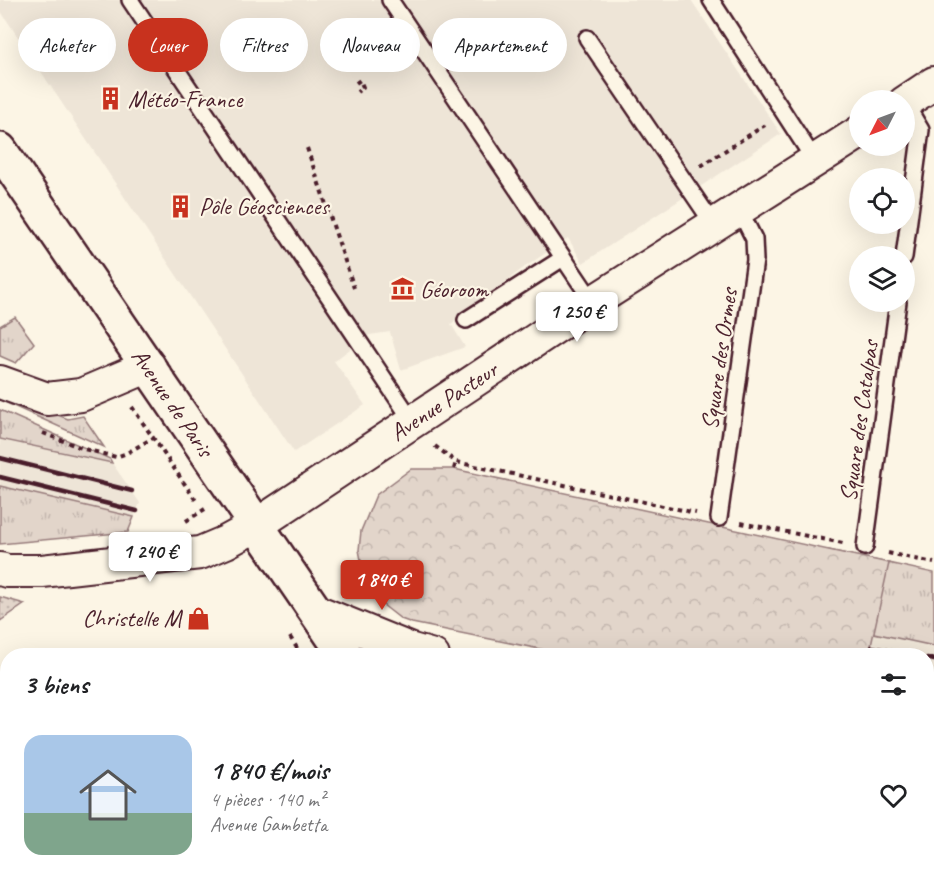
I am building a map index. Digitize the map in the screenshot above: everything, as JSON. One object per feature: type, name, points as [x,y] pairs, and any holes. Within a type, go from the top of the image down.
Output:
[{"type":"main road","name":"Avenue de Paris","points":[[0,150],[149,366],[264,520],[316,611],[341,648]]},
{"type":"street","points":[[915,96],[934,83]]},
{"type":"street","name":"Avenue Pasteur","points":[[0,569],[42,571],[200,553],[226,542],[264,520],[593,302],[849,139]]},
{"type":"street","points":[[0,382],[47,399],[81,396],[149,366]]},
{"type":"street","points":[[316,611],[407,648]]},
{"type":"lane","points":[[129,0],[413,422]]},
{"type":"lane","points":[[390,0],[593,302]]},
{"type":"lane","points":[[711,0],[815,161]]},
{"type":"lane","name":"Square des Ormes","points":[[587,38],[682,178],[753,239],[756,260],[719,518]]},
{"type":"lane","points":[[905,246],[921,130],[915,120]]},
{"type":"lane","points":[[466,320],[563,258]]},
{"type":"lane","name":"Square des Catalpas","points":[[865,547],[897,312]]},
{"type":"path","points":[[356,83],[360,80],[363,87],[357,92]]},
{"type":"path","points":[[682,178],[766,124]]},
{"type":"path","points":[[307,148],[355,292]]},
{"type":"path","points":[[413,422],[426,440],[456,462],[475,466]]},
{"type":"path","points":[[42,433],[84,449],[116,457],[153,438]]},
{"type":"path","points":[[454,469],[456,462]]},
{"type":"shaded area","points":[[0,0],[691,0],[781,134],[583,263],[568,238],[556,246],[522,269],[451,324],[465,347],[401,370],[390,332],[369,335],[334,361],[365,405],[294,452],[41,72],[116,72],[116,18],[18,18],[18,37],[0,10]]},
{"type":"shaded area","points":[[0,424],[82,455],[112,463],[140,503],[128,532],[0,544]]},
{"type":"shaded area","points":[[934,573],[934,648],[871,648],[880,607]]},
{"type":"green space","points":[[15,317],[34,343],[16,363],[0,356],[0,326]]},
{"type":"green space","points":[[0,393],[68,419],[83,416],[104,447],[0,400]]},
{"type":"green space","points":[[0,410],[110,459],[112,463],[0,439]]},
{"type":"green space","points":[[411,469],[454,469],[889,563],[871,648],[535,648],[412,623],[401,619],[383,605],[369,589],[363,570],[359,550],[361,531],[376,495]]},
{"type":"green space","points":[[0,486],[134,517],[128,532],[0,544]]},
{"type":"green space","points":[[829,550],[934,573],[934,646],[874,633]]},
{"type":"green space","points":[[0,597],[25,604],[0,621]]},
{"type":"railway","points":[[0,458],[132,491]]},
{"type":"railway","points":[[0,477],[137,511]]},
{"type":"railway","points":[[872,647],[877,648]]},
{"type":"place","name":"Météo-France","points":[[110,99]]},
{"type":"place","name":"Pôle Géosciences","points":[[181,206]]},
{"type":"place","name":"Géoroom","points":[[402,289]]},
{"type":"place","name":"Christelle M","points":[[199,618]]}]
